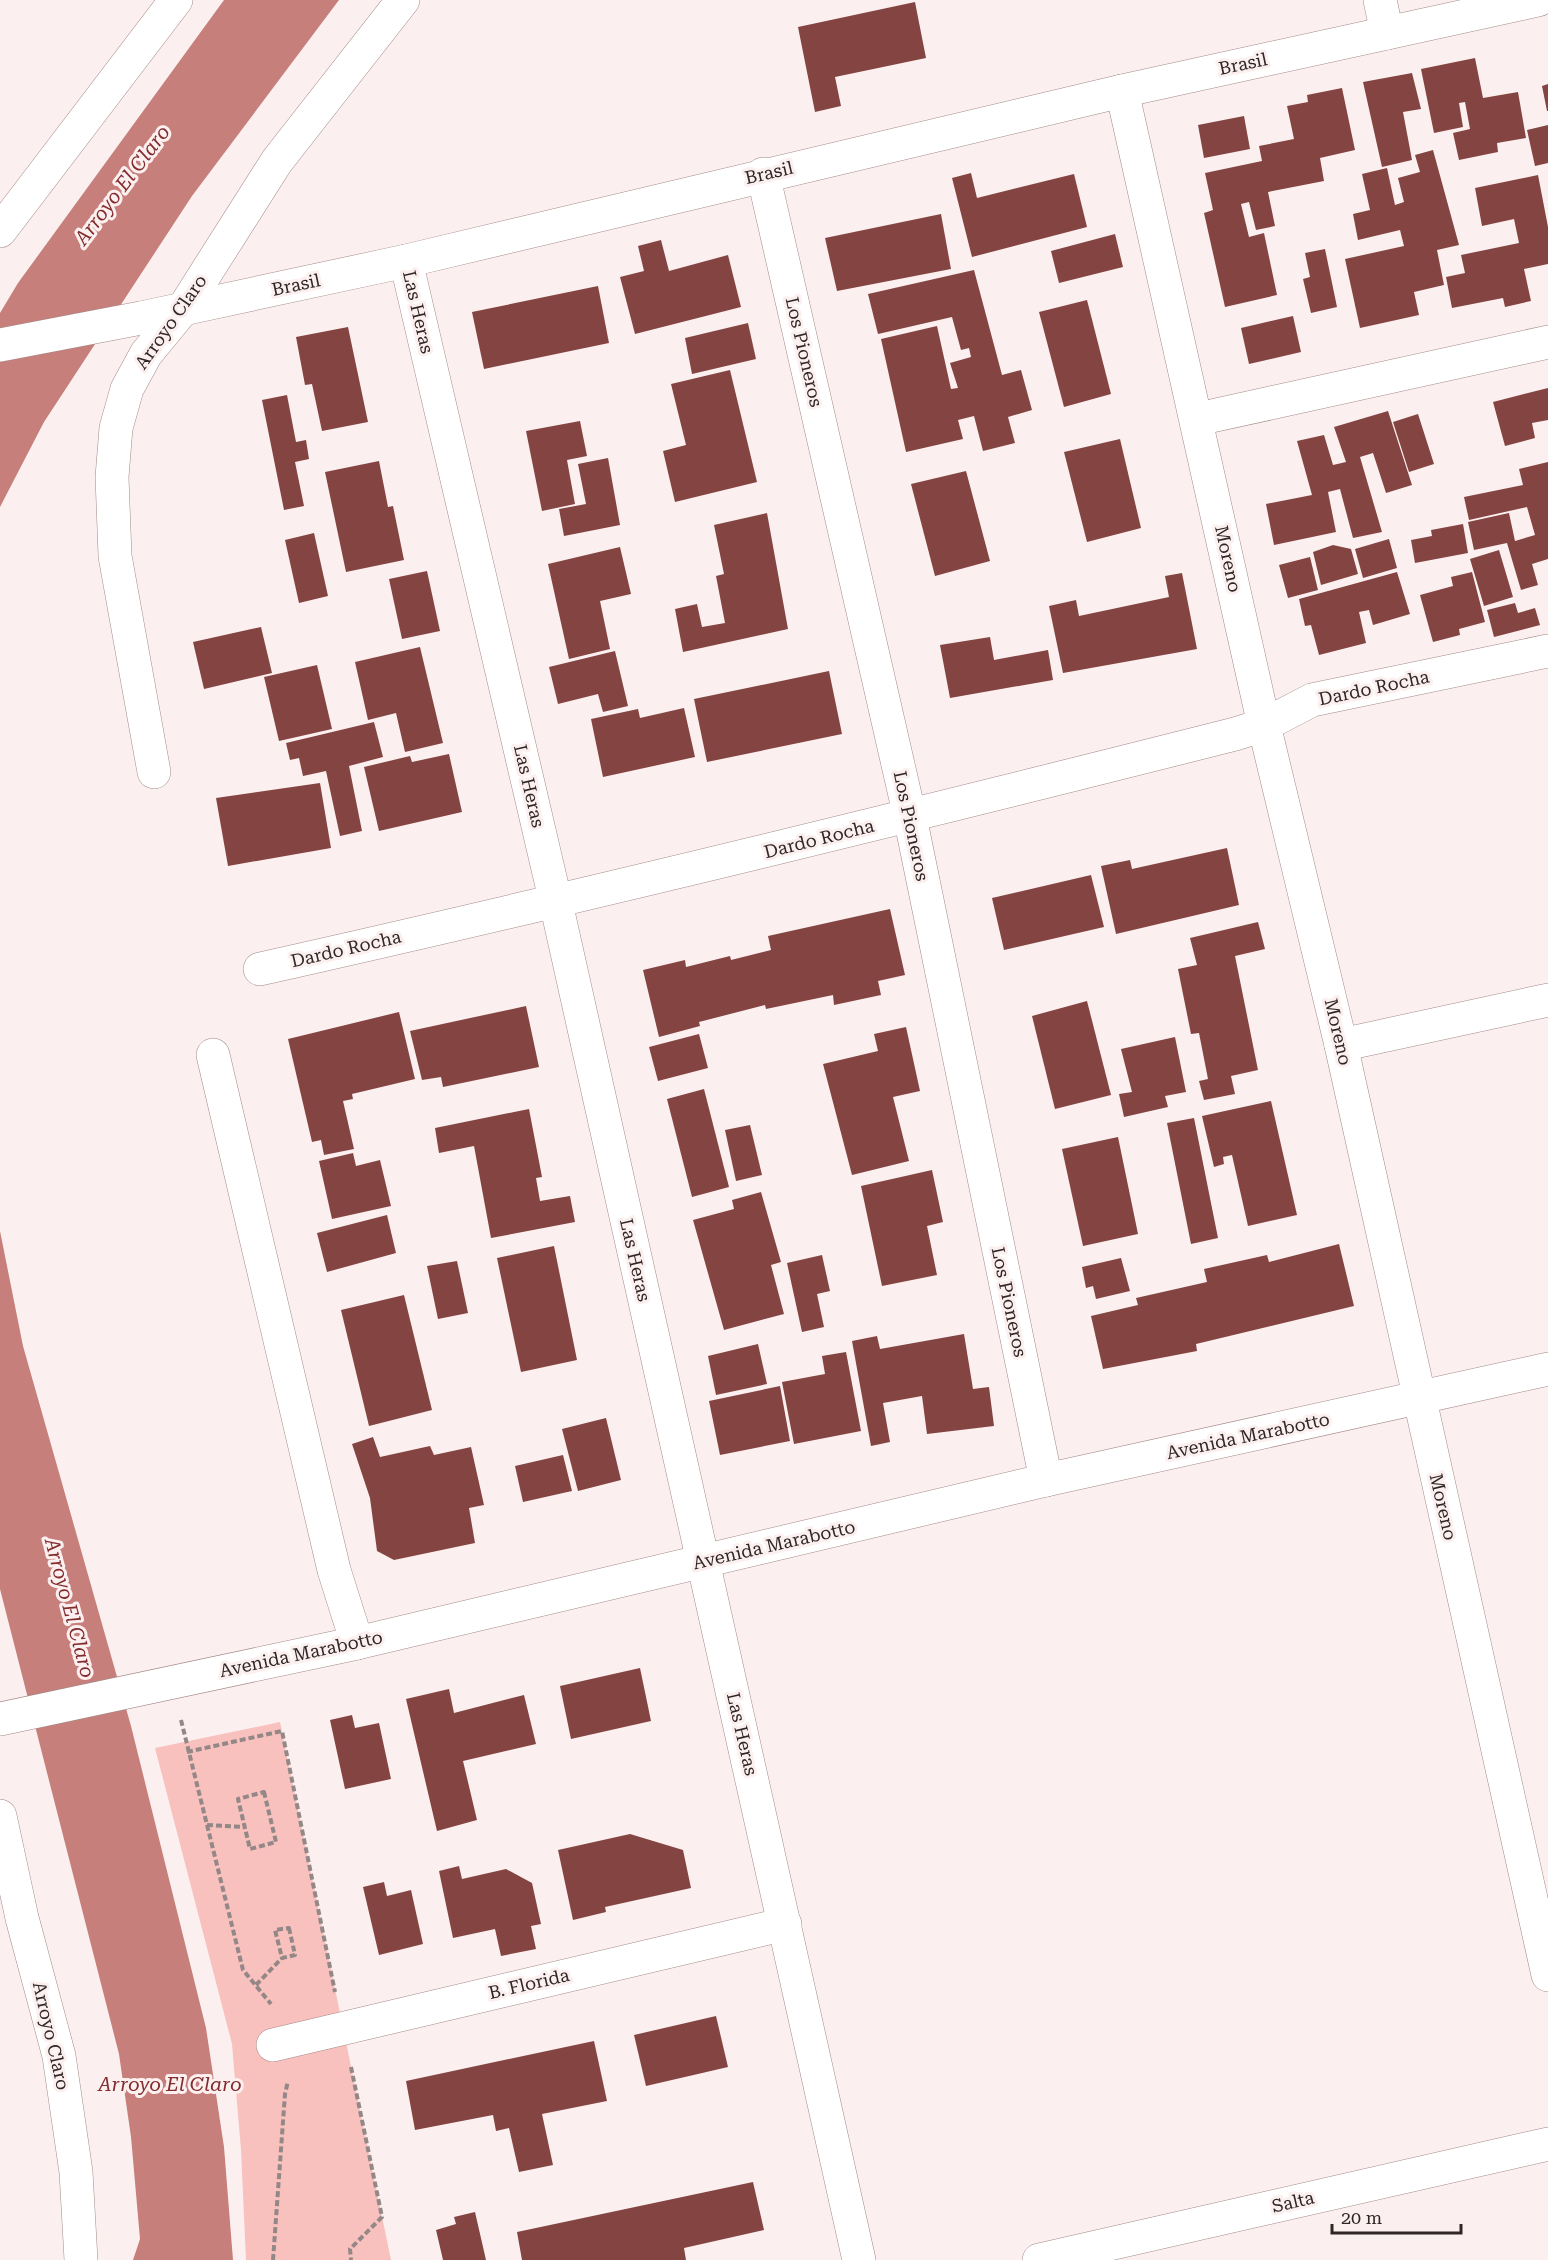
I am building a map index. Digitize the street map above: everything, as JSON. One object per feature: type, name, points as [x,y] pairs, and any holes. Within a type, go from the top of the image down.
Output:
[{"type":"street","points":[[0,231],[176,0]]},
{"type":"street","name":"Arroyo Claro","points":[[154,772],[115,556],[112,477],[116,428],[127,388],[146,354],[183,309],[277,161],[403,0]]},
{"type":"street","points":[[1380,0],[1388,33]]},
{"type":"street","name":"Brasil","points":[[0,345],[141,318],[406,261],[763,174],[1122,91],[1538,0]]},
{"type":"street","name":"Moreno","points":[[1122,91],[1198,419],[1264,725],[1341,1045],[1548,1975]]},
{"type":"street","name":"Los Pioneros","points":[[763,174],[909,817],[1046,1480]]},
{"type":"street","name":"Las Heras","points":[[406,261],[556,903],[786,1924],[859,2260]]},
{"type":"street","points":[[1198,419],[1548,342]]},
{"type":"street","name":"Dardo Rocha","points":[[260,969],[556,903],[909,817],[1264,725],[1312,700],[1548,651]]},
{"type":"street","points":[[1341,1045],[1548,1000]]},
{"type":"street","points":[[213,1055],[334,1570],[357,1643]]},
{"type":"street","name":"Avenida Marabotto","points":[[4,1718],[357,1643],[1046,1480],[1548,1369]]},
{"type":"street","name":"Arroyo Claro","points":[[0,1816],[22,1918],[59,2056],[76,2172],[81,2260]]},
{"type":"street","name":"B. Florida","points":[[286,2042],[786,1924]]},
{"type":"street","name":"Salta","points":[[1039,2260],[1548,2144]]},
{"type":"path","points":[[160,1684],[187,1752],[243,1970],[256,1985],[286,2042],[285,2094],[273,2260]]},
{"type":"path","points":[[187,1752],[282,1731],[382,2217],[350,2249],[351,2260]]},
{"type":"path","points":[[264,1792],[276,1842],[249,1849],[245,1827],[238,1799],[264,1792]]},
{"type":"path","points":[[207,1825],[245,1827]]},
{"type":"path","points":[[256,1985],[282,1958],[295,1955],[289,1928],[275,1930],[282,1958]]},
{"type":"shaded area","points":[[280,1722],[391,2260],[246,2260],[241,2150],[232,2044],[155,1748]]},
{"type":"water","name":"Arroyo El Claro","points":[[224,0],[339,0],[192,196],[44,422],[0,507],[0,313],[18,283]]},
{"type":"water","name":"Arroyo El Claro","points":[[0,1231],[23,1346],[131,1726],[206,2028],[224,2147],[233,2260],[133,2260],[140,2239],[131,2137],[119,2054],[0,1589]]},
{"type":"building","points":[[915,2],[926,58],[835,77],[841,106],[815,112],[798,27]]},
{"type":"building","points":[[1475,58],[1483,98],[1518,92],[1526,138],[1497,143],[1498,152],[1459,160],[1453,133],[1470,129],[1465,102],[1459,103],[1463,127],[1434,133],[1421,69]]},
{"type":"building","points":[[1412,73],[1421,109],[1403,112],[1412,160],[1382,167],[1363,82]]},
{"type":"building","points":[[1548,84],[1548,111],[1547,111],[1542,86]]},
{"type":"building","points":[[1342,88],[1355,150],[1320,158],[1324,181],[1268,192],[1275,226],[1256,230],[1249,202],[1241,204],[1249,237],[1264,233],[1277,295],[1225,307],[1204,213],[1213,210],[1205,173],[1262,161],[1259,146],[1294,139],[1287,106],[1308,102],[1307,95]]},
{"type":"building","points":[[1244,116],[1250,149],[1204,158],[1198,125]]},
{"type":"building","points":[[1548,125],[1548,163],[1535,166],[1527,130]]},
{"type":"building","points":[[1433,150],[1459,245],[1437,250],[1444,285],[1414,292],[1419,315],[1360,328],[1345,259],[1404,246],[1400,230],[1358,240],[1353,214],[1370,210],[1362,174],[1387,168],[1395,205],[1404,202],[1398,178],[1420,172],[1415,155]]},
{"type":"building","points":[[971,173],[977,198],[1074,174],[1087,227],[972,257],[952,178]]},
{"type":"building","points":[[1538,175],[1548,227],[1548,264],[1524,269],[1531,301],[1505,307],[1503,298],[1452,308],[1446,277],[1465,273],[1461,255],[1519,243],[1514,219],[1482,226],[1475,188]]},
{"type":"building","points":[[941,214],[951,269],[837,291],[825,238]]},
{"type":"building","points":[[1115,234],[1123,267],[1059,283],[1051,251]]},
{"type":"building","points":[[661,240],[669,271],[728,255],[741,307],[635,334],[620,277],[644,271],[638,246]]},
{"type":"building","points":[[1325,249],[1337,307],[1311,313],[1303,279],[1310,277],[1305,253]]},
{"type":"building","points":[[974,270],[1002,375],[1021,370],[1032,410],[1008,417],[1015,443],[983,451],[974,416],[958,420],[963,439],[906,452],[881,339],[937,326],[951,389],[958,388],[950,363],[971,357],[969,348],[961,350],[952,317],[878,334],[868,294]]},
{"type":"building","points":[[598,286],[609,343],[484,369],[472,312]]},
{"type":"building","points":[[1087,300],[1111,394],[1064,407],[1039,312]]},
{"type":"building","points":[[1293,316],[1301,352],[1249,364],[1241,328]]},
{"type":"building","points":[[748,323],[756,359],[692,374],[685,338]]},
{"type":"building","points":[[348,327],[368,422],[322,431],[312,384],[305,385],[296,337]]},
{"type":"building","points":[[730,370],[757,482],[675,502],[663,451],[686,445],[671,384]]},
{"type":"building","points":[[1548,388],[1548,420],[1532,423],[1535,438],[1505,446],[1493,402]]},
{"type":"building","points":[[287,395],[296,442],[306,440],[309,459],[295,462],[304,506],[284,510],[262,400]]},
{"type":"building","points":[[1388,411],[1412,485],[1386,493],[1373,453],[1360,457],[1382,532],[1353,538],[1340,489],[1328,492],[1336,532],[1274,545],[1266,504],[1312,495],[1297,441],[1324,435],[1333,465],[1346,462],[1334,427]]},
{"type":"building","points":[[1418,414],[1434,464],[1409,472],[1393,422]]},
{"type":"building","points":[[580,421],[587,456],[567,460],[575,504],[542,511],[526,431]]},
{"type":"building","points":[[1120,439],[1141,528],[1087,542],[1064,452]]},
{"type":"building","points":[[608,458],[620,525],[564,536],[559,509],[586,504],[578,464]]},
{"type":"building","points":[[379,461],[388,507],[393,506],[404,560],[346,572],[325,472]]},
{"type":"building","points":[[1548,462],[1548,559],[1532,564],[1538,585],[1521,590],[1507,543],[1474,550],[1468,522],[1509,513],[1515,541],[1535,535],[1527,507],[1469,520],[1464,497],[1523,485],[1519,469]]},
{"type":"building","points":[[966,471],[990,561],[935,576],[911,484]]},
{"type":"building","points":[[767,513],[788,629],[683,652],[675,609],[697,604],[702,627],[725,623],[716,576],[724,574],[714,525]]},
{"type":"building","points":[[1463,524],[1468,553],[1415,563],[1411,540],[1432,536],[1431,530]]},
{"type":"building","points":[[314,533],[328,596],[299,603],[285,540]]},
{"type":"building","points":[[1389,539],[1397,568],[1363,578],[1355,549]]},
{"type":"building","points":[[1333,545],[1351,549],[1358,574],[1321,585],[1313,552]]},
{"type":"building","points":[[620,547],[631,594],[600,601],[610,649],[569,659],[548,564]]},
{"type":"building","points":[[1499,550],[1513,597],[1484,606],[1470,559]]},
{"type":"building","points":[[1310,557],[1318,590],[1288,598],[1279,565]]},
{"type":"building","points":[[427,571],[440,631],[402,639],[389,579]]},
{"type":"building","points":[[1397,572],[1410,614],[1373,625],[1369,610],[1359,612],[1366,643],[1319,655],[1311,625],[1305,626],[1299,599]]},
{"type":"building","points":[[1472,572],[1485,622],[1459,629],[1460,635],[1433,642],[1420,595],[1453,586],[1451,577]]},
{"type":"building","points":[[1182,573],[1197,649],[1063,673],[1049,606],[1076,600],[1079,616],[1169,597],[1165,576]]},
{"type":"building","points":[[1515,603],[1518,613],[1535,608],[1540,625],[1494,637],[1487,610]]},
{"type":"building","points":[[261,627],[272,673],[204,689],[193,642]]},
{"type":"building","points":[[990,637],[994,660],[1048,650],[1053,680],[950,698],[940,645]]},
{"type":"building","points":[[420,647],[443,743],[405,752],[396,713],[368,720],[355,662]]},
{"type":"building","points":[[615,651],[628,706],[603,712],[598,694],[558,704],[549,667]]},
{"type":"building","points":[[317,665],[332,729],[279,741],[264,677]]},
{"type":"building","points":[[829,671],[842,734],[707,762],[694,699]]},
{"type":"building","points":[[684,708],[695,757],[603,777],[591,719],[638,709],[640,718]]},
{"type":"building","points":[[374,722],[383,757],[349,766],[362,831],[340,836],[326,771],[303,776],[299,758],[290,760],[286,743]]},
{"type":"building","points":[[449,754],[462,812],[379,831],[364,767],[410,756],[412,762]]},
{"type":"building","points":[[320,783],[331,848],[228,866],[216,798]]},
{"type":"building","points":[[1227,848],[1239,905],[1116,934],[1101,866],[1130,860],[1132,869]]},
{"type":"building","points":[[1091,875],[1104,927],[1004,950],[992,898]]},
{"type":"building","points":[[890,909],[905,975],[878,981],[881,995],[834,1005],[833,995],[766,1009],[765,1005],[699,1022],[700,1026],[659,1037],[643,970],[685,960],[686,967],[730,956],[731,960],[771,950],[768,936]]},
{"type":"building","points":[[1258,922],[1265,949],[1235,956],[1258,1070],[1231,1076],[1235,1094],[1204,1100],[1199,1081],[1208,1079],[1199,1033],[1191,1034],[1178,969],[1197,965],[1190,938]]},
{"type":"building","points":[[1087,1001],[1111,1095],[1055,1109],[1032,1016]]},
{"type":"building","points":[[526,1006],[539,1067],[443,1087],[441,1077],[422,1080],[410,1031]]},
{"type":"building","points":[[399,1012],[415,1079],[352,1094],[353,1099],[343,1101],[354,1149],[324,1155],[321,1140],[312,1142],[288,1039]]},
{"type":"building","points":[[906,1027],[920,1091],[893,1097],[909,1161],[852,1175],[823,1064],[878,1051],[874,1034]]},
{"type":"building","points":[[699,1034],[708,1068],[658,1081],[649,1047]]},
{"type":"building","points":[[1175,1037],[1186,1092],[1165,1096],[1168,1107],[1124,1117],[1119,1094],[1132,1092],[1121,1049]]},
{"type":"building","points":[[704,1089],[729,1187],[692,1197],[667,1099]]},
{"type":"building","points":[[1271,1101],[1297,1215],[1248,1226],[1232,1155],[1223,1157],[1224,1164],[1214,1167],[1202,1116]]},
{"type":"building","points":[[529,1109],[542,1177],[536,1178],[540,1201],[570,1196],[575,1222],[491,1238],[474,1146],[439,1153],[435,1128]]},
{"type":"building","points":[[1194,1118],[1218,1238],[1191,1244],[1167,1123]]},
{"type":"building","points":[[750,1125],[762,1175],[736,1181],[725,1130]]},
{"type":"building","points":[[1118,1137],[1138,1234],[1083,1246],[1062,1149]]},
{"type":"building","points":[[353,1153],[356,1166],[380,1160],[391,1206],[332,1219],[319,1161]]},
{"type":"building","points":[[932,1170],[943,1222],[927,1226],[937,1275],[882,1286],[861,1186]]},
{"type":"building","points":[[761,1192],[781,1262],[771,1265],[784,1314],[724,1330],[693,1220],[734,1209],[732,1200]]},
{"type":"building","points":[[387,1215],[396,1253],[327,1272],[317,1233]]},
{"type":"building","points":[[1339,1244],[1354,1306],[1196,1344],[1197,1351],[1103,1369],[1091,1316],[1138,1305],[1136,1298],[1207,1282],[1204,1269],[1267,1255],[1269,1262]]},
{"type":"building","points":[[554,1246],[577,1360],[521,1372],[497,1258]]},
{"type":"building","points":[[822,1255],[830,1291],[817,1294],[824,1327],[802,1332],[787,1263]]},
{"type":"building","points":[[1121,1258],[1130,1291],[1096,1299],[1093,1286],[1086,1288],[1082,1267]]},
{"type":"building","points":[[457,1261],[468,1313],[438,1319],[427,1266]]},
{"type":"building","points":[[404,1295],[432,1410],[369,1426],[341,1310]]},
{"type":"building","points":[[964,1334],[973,1389],[989,1387],[994,1426],[927,1434],[922,1396],[883,1403],[890,1442],[871,1446],[852,1341],[877,1336],[880,1349]]},
{"type":"building","points":[[758,1344],[767,1384],[716,1395],[708,1356]]},
{"type":"building","points":[[846,1352],[861,1431],[794,1444],[782,1382],[825,1374],[822,1356]]},
{"type":"building","points":[[780,1386],[790,1441],[720,1455],[709,1401]]},
{"type":"building","points":[[606,1418],[621,1480],[578,1491],[562,1429]]},
{"type":"building","points":[[373,1437],[380,1457],[430,1446],[434,1455],[471,1447],[484,1505],[469,1508],[475,1543],[394,1560],[377,1551],[370,1498],[352,1444]]},
{"type":"building","points":[[563,1455],[572,1491],[523,1502],[515,1466]]},
{"type":"building","points":[[640,1668],[651,1721],[571,1739],[560,1686]]},
{"type":"building","points":[[449,1689],[454,1713],[524,1695],[536,1744],[463,1761],[477,1820],[437,1831],[406,1699]]},
{"type":"building","points":[[352,1715],[355,1728],[379,1723],[391,1779],[345,1789],[330,1720]]},
{"type":"building","points":[[630,1834],[683,1850],[691,1888],[605,1907],[606,1912],[573,1920],[558,1850]]},
{"type":"building","points":[[459,1866],[462,1879],[506,1869],[532,1883],[541,1924],[531,1926],[536,1949],[501,1956],[495,1929],[453,1938],[439,1871]]},
{"type":"building","points":[[384,1882],[387,1896],[411,1890],[423,1944],[379,1955],[363,1887]]},
{"type":"building","points":[[716,2016],[728,2067],[646,2086],[634,2035]]},
{"type":"building","points":[[594,2041],[607,2101],[542,2114],[553,2165],[519,2172],[509,2128],[496,2131],[493,2115],[415,2130],[406,2081]]},
{"type":"building","points":[[753,2182],[764,2230],[684,2248],[686,2260],[522,2260],[517,2232]]},
{"type":"building","points":[[475,2212],[486,2260],[443,2260],[436,2230],[456,2224],[454,2217]]}]
